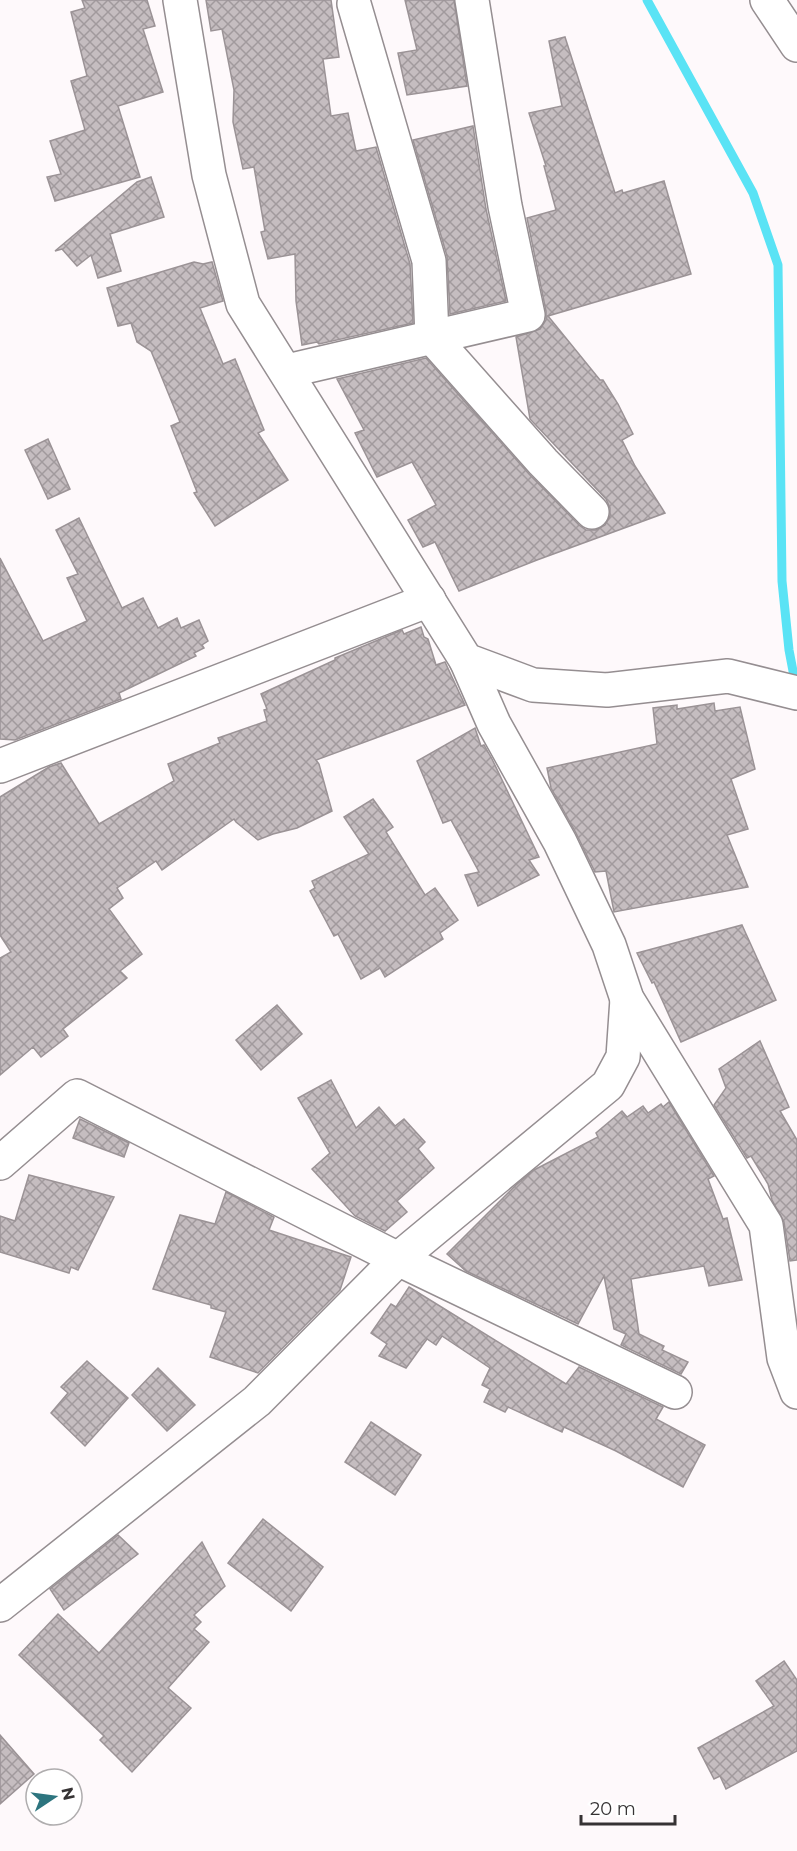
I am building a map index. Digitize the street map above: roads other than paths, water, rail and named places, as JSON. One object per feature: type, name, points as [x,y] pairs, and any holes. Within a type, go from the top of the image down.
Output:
[{"type":"street","points":[[180,0],[209,175],[243,304],[466,660],[494,724],[560,842],[609,945],[627,999],[766,1225],[784,1358],[797,1392]]},
{"type":"street","points":[[286,371],[528,315],[505,206],[472,0]]},
{"type":"street","points":[[767,0],[797,45]]},
{"type":"street","points":[[354,4],[429,261],[432,337],[543,462],[592,512]]},
{"type":"street","points":[[0,766],[429,600]]},
{"type":"street","points":[[466,660],[533,685],[607,690],[728,676],[797,693]]},
{"type":"street","points":[[0,1605],[257,1401],[398,1259],[608,1085],[623,1057],[627,999]]},
{"type":"street","points":[[0,1163],[77,1096],[398,1259],[675,1392]]},
{"type":"waterway","points":[[647,0],[753,193],[778,265],[782,581],[789,650],[796,687]]}]
